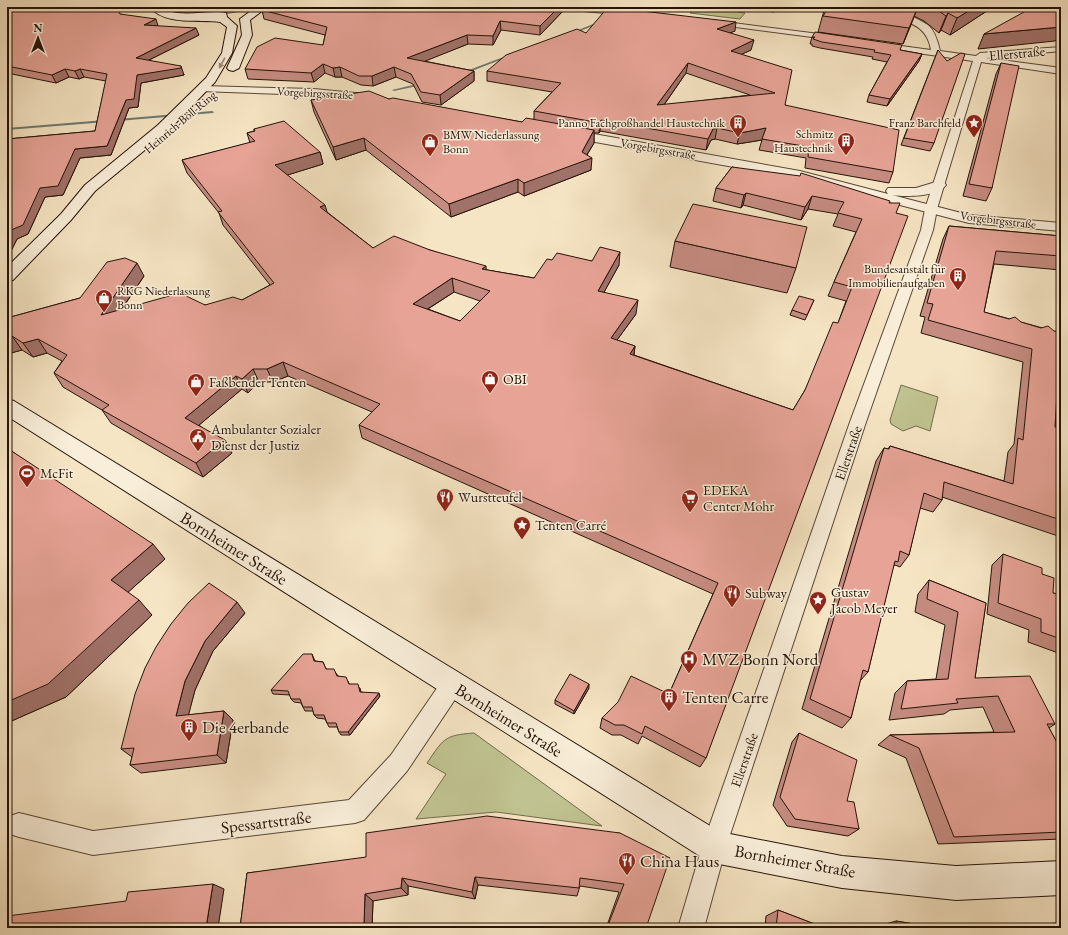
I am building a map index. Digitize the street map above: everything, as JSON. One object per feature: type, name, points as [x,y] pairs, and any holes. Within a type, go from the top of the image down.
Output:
[{"type":"main road","points":[[155,7],[164,12],[177,16],[209,17],[234,14],[262,8]]},
{"type":"main road","name":"Heinrich-Böll-Ring","points":[[7,276],[66,217],[102,189],[190,109],[219,89],[228,78],[241,52],[247,35],[245,19],[262,8]]},
{"type":"main road","name":"Heinrich-Böll-Ring","points":[[190,109],[203,89],[212,80],[227,53],[232,26],[223,19],[209,17]]},
{"type":"main road","name":"Bornheimer Straße","points":[[7,406],[403,652],[452,685],[714,847],[842,872],[956,883],[1061,878]]},
{"type":"street","points":[[562,7],[590,8],[638,14]]},
{"type":"street","points":[[884,7],[925,27],[929,31],[935,44],[936,53]]},
{"type":"street","points":[[707,21],[846,40]]},
{"type":"street","points":[[870,43],[1061,71]]},
{"type":"street","name":"Ellerstraße","points":[[691,928],[714,847],[856,430],[927,230],[931,209],[978,59],[984,55],[1061,49]]},
{"type":"street","name":"Vorgebirgsstraße","points":[[228,78],[252,90]]},
{"type":"street","name":"Vorgebirgsstraße","points":[[203,89],[335,93],[387,100]]},
{"type":"street","name":"Vorgebirgsstraße","points":[[556,131],[800,176],[858,189],[969,219],[1061,227]]},
{"type":"street","points":[[858,189],[916,193],[927,191],[939,185]]},
{"type":"street","name":"Spessartstraße","points":[[19,825],[93,843],[355,811],[399,763],[452,685]]},
{"type":"green space","points":[[160,7],[256,7],[221,14],[195,15],[183,14]]},
{"type":"green space","points":[[709,7],[745,13],[740,19],[690,13],[696,9]]},
{"type":"green space","points":[[901,385],[938,397],[930,431],[916,426],[903,431],[891,424],[890,420]]},
{"type":"green space","points":[[474,733],[602,826],[496,812],[416,819],[446,774],[427,763],[445,740],[456,735]]},
{"type":"building","points":[[7,7],[116,7],[120,14],[156,19],[144,25],[196,28],[136,58],[181,66],[181,68],[137,75],[134,99],[126,100],[107,146],[75,149],[58,186],[40,188],[23,225],[11,230],[7,238],[7,139],[95,131],[107,74],[80,69],[75,71],[65,69],[52,75],[7,66]]},
{"type":"building","points":[[271,7],[559,7],[540,26],[500,21],[493,36],[467,35],[407,58],[474,71],[440,95],[421,92],[411,74],[394,67],[372,76],[359,76],[340,67],[333,68],[323,64],[311,73],[245,69],[257,47],[275,38],[323,45],[327,27],[262,10]]},
{"type":"building","points":[[608,7],[736,22],[717,29],[754,40],[731,51],[792,70],[785,105],[899,130],[893,172],[808,157],[809,147],[762,139],[766,128],[740,133],[717,128],[713,129],[708,139],[601,120],[600,123],[534,111],[561,83],[487,71],[506,55],[577,29],[586,33]],"holes":[[[688,63],[775,93],[657,105]]]},
{"type":"building","points":[[829,7],[912,7],[917,9],[909,28],[823,16]]},
{"type":"building","points":[[933,7],[975,7],[957,18],[948,13],[946,16]]},
{"type":"building","points":[[1033,7],[1061,7],[1061,27],[984,34]]},
{"type":"building","points":[[815,32],[902,45],[900,50],[922,54],[890,99],[869,95],[891,55],[874,52],[875,50],[822,42],[813,39],[815,37],[812,37]]},
{"type":"building","points":[[938,50],[947,61],[961,53],[965,54],[934,143],[904,138]]},
{"type":"building","points":[[1001,63],[1019,66],[992,188],[969,184]]},
{"type":"building","name":"BMW Niederlassung Bonn","points":[[369,91],[389,99],[393,98],[522,122],[526,118],[594,130],[582,152],[592,158],[524,183],[518,179],[449,204],[364,138],[333,147],[311,100]]},
{"type":"building","points":[[284,121],[320,152],[275,165],[325,205],[320,207],[373,248],[394,236],[430,250],[486,266],[482,269],[534,278],[547,259],[552,260],[557,253],[592,261],[600,247],[620,252],[598,291],[638,300],[611,338],[635,346],[630,354],[793,410],[805,390],[833,322],[838,323],[852,287],[834,282],[862,219],[838,213],[844,202],[812,196],[805,207],[746,193],[744,195],[716,188],[732,167],[800,176],[801,173],[890,201],[889,203],[900,203],[896,213],[908,216],[706,758],[645,726],[642,734],[624,725],[615,725],[602,718],[618,702],[631,676],[669,694],[718,583],[359,425],[380,404],[283,362],[267,369],[253,369],[242,379],[236,376],[185,418],[225,440],[196,463],[102,410],[109,405],[54,373],[67,355],[38,339],[23,343],[12,336],[7,338],[7,318],[80,298],[107,262],[125,258],[137,263],[101,315],[180,293],[205,305],[233,297],[242,300],[274,283],[218,212],[222,211],[182,160],[255,141],[247,133],[255,131],[254,129]],"holes":[[[452,278],[490,291],[460,321],[413,304]]]},
{"type":"building","points":[[693,204],[807,227],[796,268],[675,241]]},
{"type":"building","points":[[949,226],[1061,236],[1061,256],[996,251],[984,312],[1009,319],[1015,317],[1021,322],[1041,328],[1048,326],[1054,331],[1061,333],[1061,365],[1055,427],[1061,429],[1061,468],[1058,499],[1061,500],[1061,520],[944,482],[942,500],[924,493],[909,555],[900,551],[898,562],[895,561],[868,672],[863,670],[851,718],[810,699],[884,448],[889,449],[890,446],[1013,484],[1018,438],[1023,440],[1032,349],[928,320],[933,304],[927,303]]},
{"type":"building","points":[[799,296],[814,300],[807,315],[792,310]]},
{"type":"building","points":[[7,448],[153,544],[111,580],[139,600],[48,684],[7,702],[7,519],[11,516],[7,513]]},
{"type":"building","points":[[1003,554],[1042,568],[1042,574],[1054,578],[1053,593],[1061,595],[1061,639],[1041,632],[1041,619],[998,603]]},
{"type":"building","points":[[929,580],[986,603],[975,678],[1030,676],[1055,724],[1047,724],[1061,750],[1061,832],[954,837],[919,748],[890,735],[1015,732],[998,696],[956,699],[958,703],[901,709],[907,681],[948,679],[958,612],[927,599]]},
{"type":"building","points":[[209,583],[237,602],[205,641],[185,681],[176,716],[224,711],[217,755],[130,765],[134,748],[121,749],[135,694],[145,668],[156,647],[171,624],[188,603]]},
{"type":"building","points":[[303,654],[312,654],[314,661],[323,662],[326,669],[334,669],[337,676],[346,677],[349,684],[358,684],[360,692],[379,693],[348,732],[339,732],[336,723],[327,723],[324,715],[314,715],[312,707],[303,707],[300,699],[291,699],[288,691],[271,690]]},
{"type":"building","points":[[570,674],[589,684],[574,711],[555,700]]},
{"type":"building","points":[[799,733],[857,760],[847,801],[854,802],[859,829],[795,819],[780,797]]},
{"type":"building","points":[[487,816],[620,833],[670,858],[646,928],[607,928],[624,884],[580,878],[579,888],[475,877],[472,892],[402,878],[401,888],[365,894],[364,925],[343,928],[240,928],[247,873],[366,857],[366,833]]},
{"type":"building","points":[[213,884],[206,928],[7,928],[7,916],[126,901],[128,892]]},
{"type":"building","points":[[778,910],[825,928],[776,928]]},
{"type":"building","points":[[896,921],[938,928],[897,928]]},
{"type":"building","points":[[1061,923],[1061,928],[962,928]]},
{"type":"waterway","points":[[572,33],[599,23]]},
{"type":"waterway","points":[[463,73],[507,57]]},
{"type":"waterway","points":[[394,90],[421,84]]},
{"type":"waterway","points":[[118,120],[212,112]]},
{"type":"waterway","points":[[7,129],[105,121]]},
{"type":"place","name":"Panno Fachgroßhandel Haustechnik","points":[[738,138]]},
{"type":"place","name":"Franz Barchfeld","points":[[974,138]]},
{"type":"place","name":"Schmitz Haustechnik","points":[[846,156]]},
{"type":"place","name":"BMW Niederlassung Bonn","points":[[430,157]]},
{"type":"place","name":"Bundesanstalt für Immobilienaufgaben","points":[[958,291]]},
{"type":"place","name":"RKG Niederlassung Bonn","points":[[104,313]]},
{"type":"place","name":"OBI","points":[[490,394]]},
{"type":"place","name":"Faßbender Tenten","points":[[196,397]]},
{"type":"place","name":"Ambulanter Sozialer Dienst der Justiz","points":[[198,452]]},
{"type":"place","name":"McFit","points":[[27,488]]},
{"type":"place","name":"Wurstteufel","points":[[445,512]]},
{"type":"place","name":"EDEKA Center Mohr","points":[[690,513]]},
{"type":"place","name":"Tenten Carré","points":[[522,540]]},
{"type":"place","name":"Subway","points":[[732,608]]},
{"type":"place","name":"Gustav Jacob Meyer","points":[[818,615]]},
{"type":"place","name":"MVZ Bonn Nord","points":[[689,674]]},
{"type":"place","name":"Tenten Carre","points":[[669,712]]},
{"type":"place","name":"Die 4erbande","points":[[189,742]]},
{"type":"place","name":"China Haus","points":[[627,876]]}]
